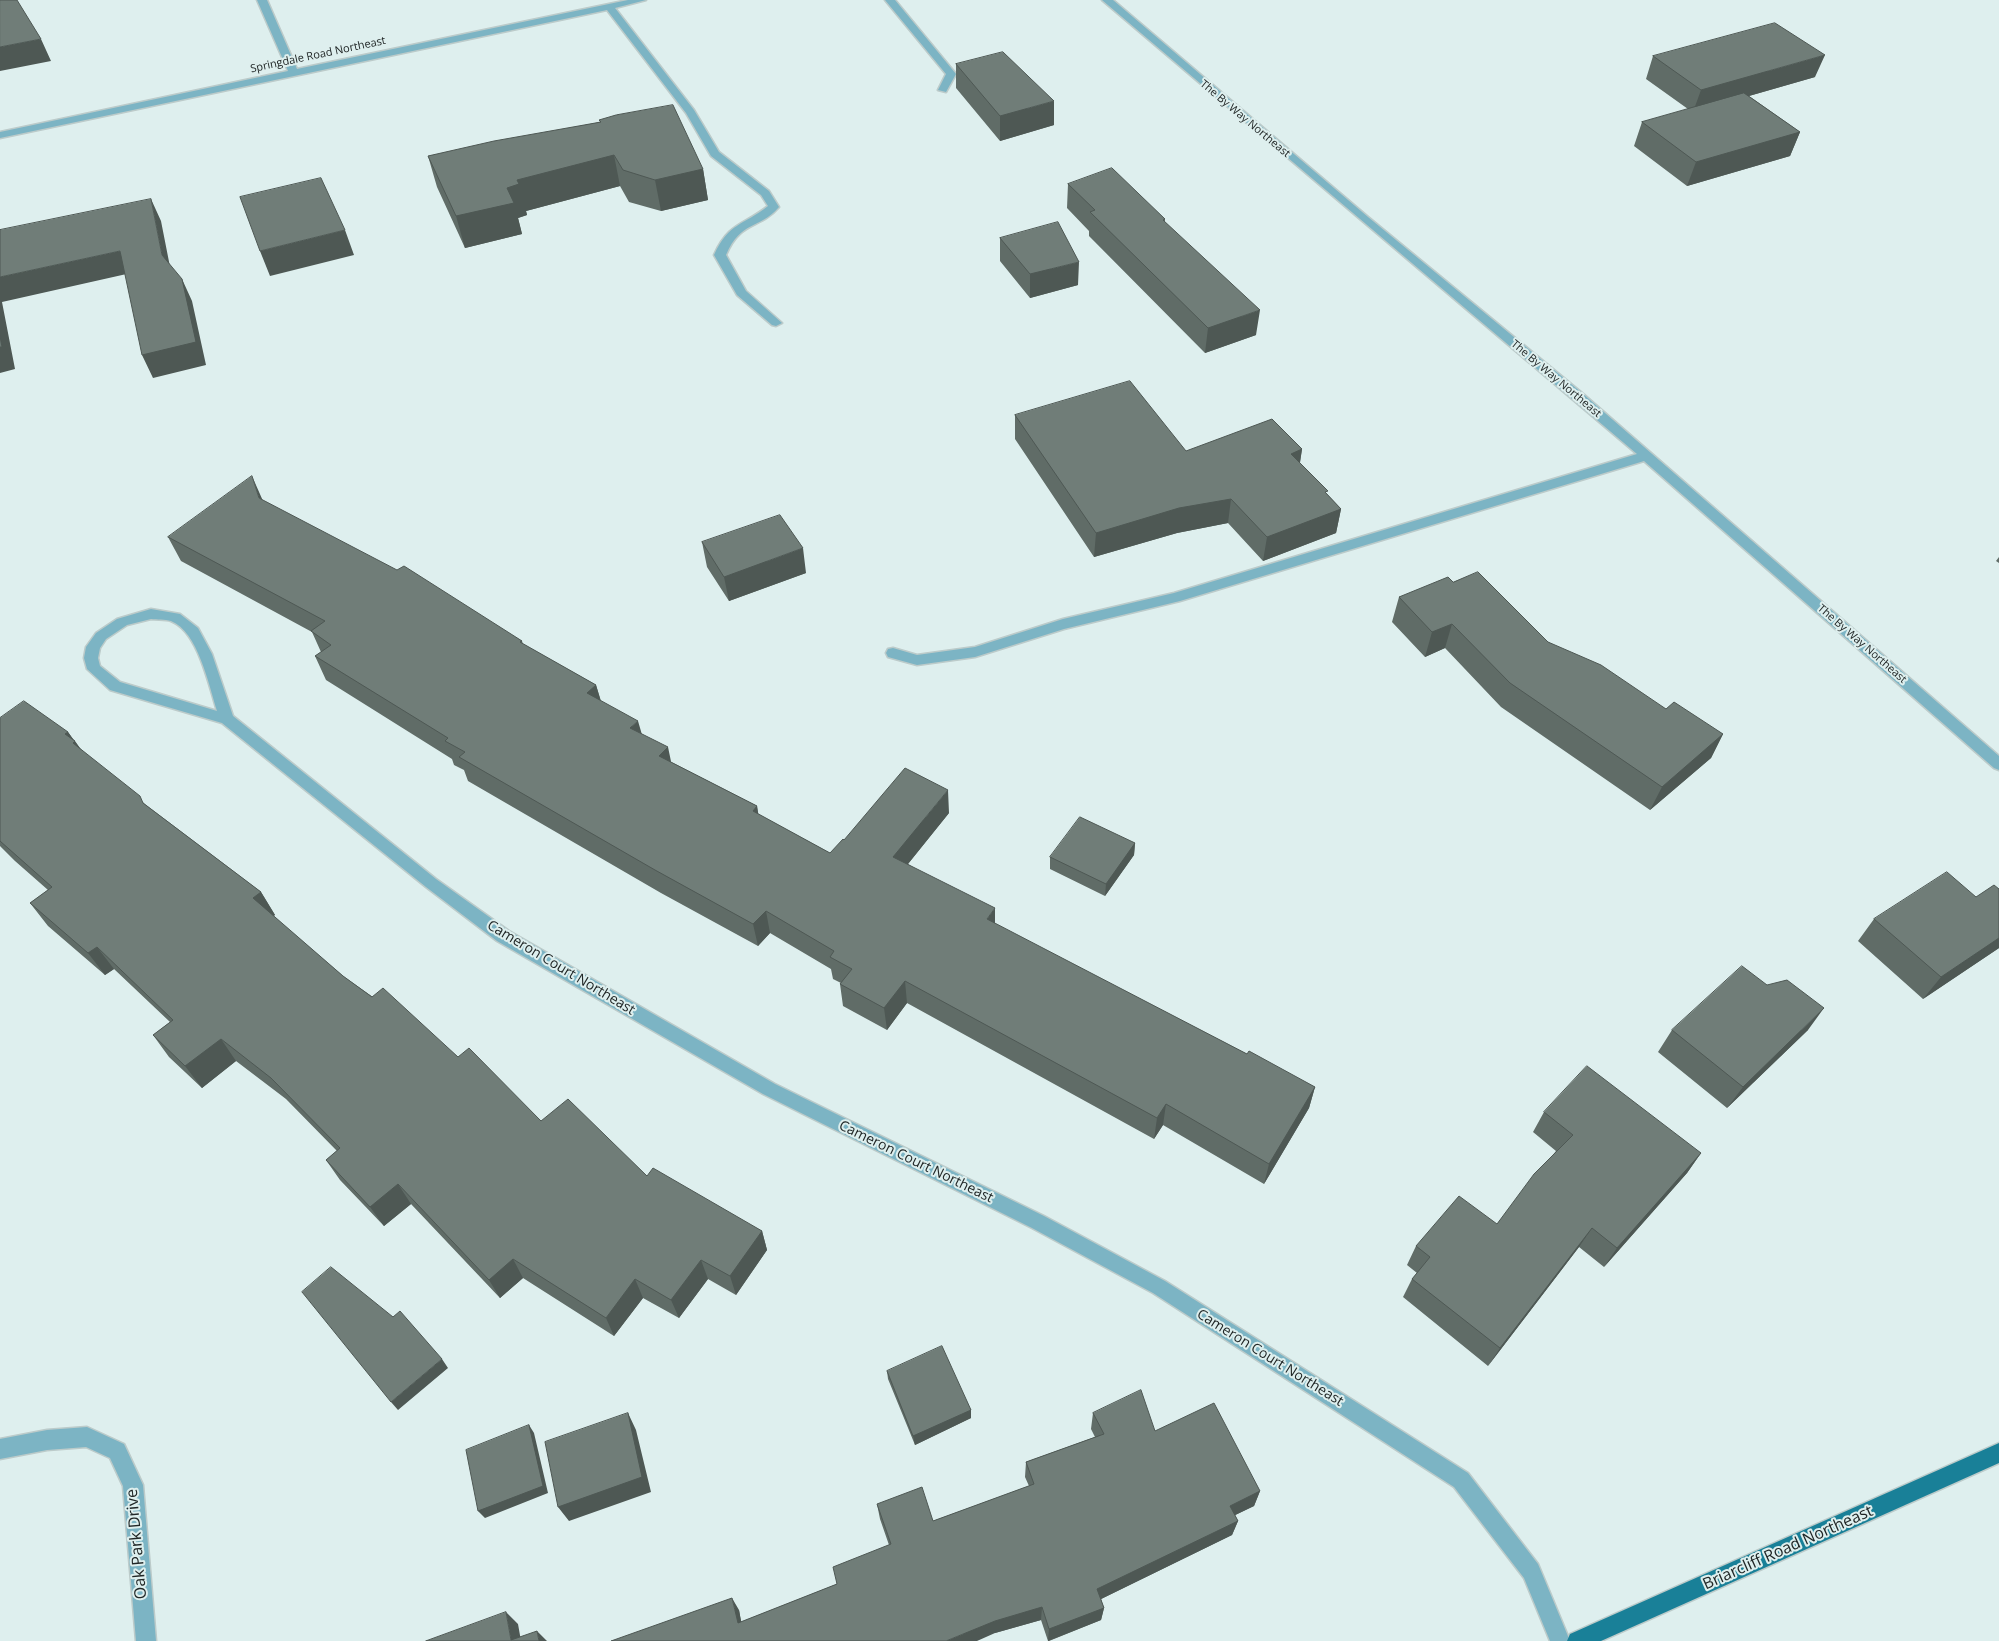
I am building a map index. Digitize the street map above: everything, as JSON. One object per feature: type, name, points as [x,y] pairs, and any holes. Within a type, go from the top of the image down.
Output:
[{"type":"main road","name":"Briarcliff Road Northeast","points":[[1577,1641],[1629,1620],[1999,1453]]},
{"type":"street","points":[[262,0],[294,73]]},
{"type":"street","name":"Springdale Road Northeast","points":[[0,135],[641,0]]},
{"type":"street","points":[[890,0],[952,74],[943,90]]},
{"type":"street","name":"The By Way Northeast","points":[[1108,0],[1646,456],[1999,764]]},
{"type":"street","points":[[610,6],[690,112],[715,154],[765,193],[774,207],[764,216],[738,226],[725,242],[720,256],[741,293],[776,323]]},
{"type":"street","points":[[893,653],[916,660],[975,652],[1063,624],[1175,598],[1646,456]]},
{"type":"street","name":"Cameron Court Northeast","points":[[227,719],[206,654],[193,631],[175,617],[151,614],[122,622],[100,636],[93,647],[91,658],[94,669],[115,686],[227,719],[431,883],[503,936],[769,1089],[1038,1222],[1158,1287],[1461,1480],[1531,1571],[1560,1641]]},
{"type":"street","name":"Oak Park Drive","points":[[0,1450],[48,1440],[87,1436],[116,1451],[133,1485],[146,1641]]},
{"type":"building","points":[[0,0],[17,0],[41,39],[0,47]]},
{"type":"building","points":[[1775,23],[1825,55],[1701,90],[1653,56]]},
{"type":"building","points":[[1003,52],[1054,101],[1000,116],[956,64]]},
{"type":"building","points":[[1744,93],[1800,132],[1696,162],[1642,122]]},
{"type":"building","points":[[673,105],[703,169],[655,180],[623,170],[614,155],[517,180],[519,184],[507,188],[514,203],[456,216],[428,156],[494,141],[601,122],[599,120],[616,115]]},
{"type":"building","points":[[1112,168],[1165,219],[1163,220],[1260,310],[1208,328],[1090,212],[1095,210],[1068,184]]},
{"type":"building","points":[[321,178],[345,230],[260,251],[240,197]]},
{"type":"building","points":[[151,199],[162,255],[182,279],[196,342],[142,355],[120,251],[0,277],[0,230]]},
{"type":"building","points":[[1058,222],[1079,262],[1030,274],[1000,238]]},
{"type":"building","points":[[1130,381],[1186,451],[1272,419],[1302,449],[1291,454],[1328,491],[1325,492],[1341,509],[1267,537],[1231,499],[1179,508],[1096,533],[1015,415]]},
{"type":"building","points":[[252,476],[259,498],[397,570],[404,566],[522,641],[520,642],[596,685],[587,693],[638,721],[630,728],[668,747],[659,756],[757,806],[753,811],[830,853],[844,840],[905,768],[948,790],[893,857],[995,908],[987,919],[1247,1054],[1249,1051],[1315,1087],[1269,1164],[1166,1104],[1157,1118],[905,981],[884,1008],[840,984],[852,969],[830,957],[834,951],[766,911],[753,924],[459,757],[465,752],[445,741],[448,738],[315,656],[331,645],[311,631],[325,621],[168,537]]},
{"type":"building","points":[[780,515],[803,548],[724,577],[702,542]]},
{"type":"building","points":[[1478,572],[1548,642],[1601,665],[1666,709],[1674,702],[1723,734],[1662,787],[1510,683],[1452,624],[1432,632],[1399,597],[1448,577],[1453,582]]},
{"type":"building","points":[[24,701],[68,732],[65,734],[75,741],[73,743],[140,796],[143,803],[261,892],[253,898],[343,976],[372,997],[383,988],[458,1057],[469,1048],[541,1121],[568,1099],[647,1176],[653,1168],[762,1231],[730,1276],[701,1260],[671,1300],[635,1279],[606,1318],[513,1259],[489,1280],[398,1184],[370,1207],[326,1160],[340,1148],[271,1078],[221,1039],[185,1066],[153,1035],[173,1020],[97,947],[88,953],[30,903],[52,887],[0,841],[0,718]]},
{"type":"building","points":[[1080,817],[1135,843],[1106,884],[1050,857]]},
{"type":"building","points":[[1947,872],[1976,897],[1994,885],[1999,889],[1999,938],[1941,977],[1874,919]]},
{"type":"building","points":[[1742,966],[1767,985],[1787,980],[1824,1008],[1743,1087],[1672,1030]]},
{"type":"building","points":[[1587,1066],[1701,1153],[1617,1248],[1592,1228],[1500,1348],[1412,1279],[1430,1257],[1416,1246],[1459,1196],[1497,1224],[1534,1174],[1573,1135],[1544,1112]]},
{"type":"building","points":[[331,1267],[393,1317],[400,1311],[442,1359],[391,1402],[302,1292]]},
{"type":"building","points":[[942,1346],[971,1410],[913,1436],[887,1371]]},
{"type":"building","points":[[1141,1390],[1155,1431],[1214,1403],[1260,1491],[1230,1506],[1238,1521],[1097,1589],[1104,1608],[1049,1629],[1042,1607],[995,1621],[946,1641],[611,1641],[732,1598],[738,1623],[837,1584],[833,1567],[891,1544],[877,1504],[922,1487],[933,1521],[1034,1484],[1026,1462],[1104,1434],[1093,1413]]},
{"type":"building","points":[[628,1413],[642,1477],[558,1507],[545,1442]]},
{"type":"building","points":[[529,1425],[543,1486],[478,1511],[466,1450]]},
{"type":"building","points":[[506,1612],[511,1640],[537,1631],[539,1641],[426,1641]]}]
